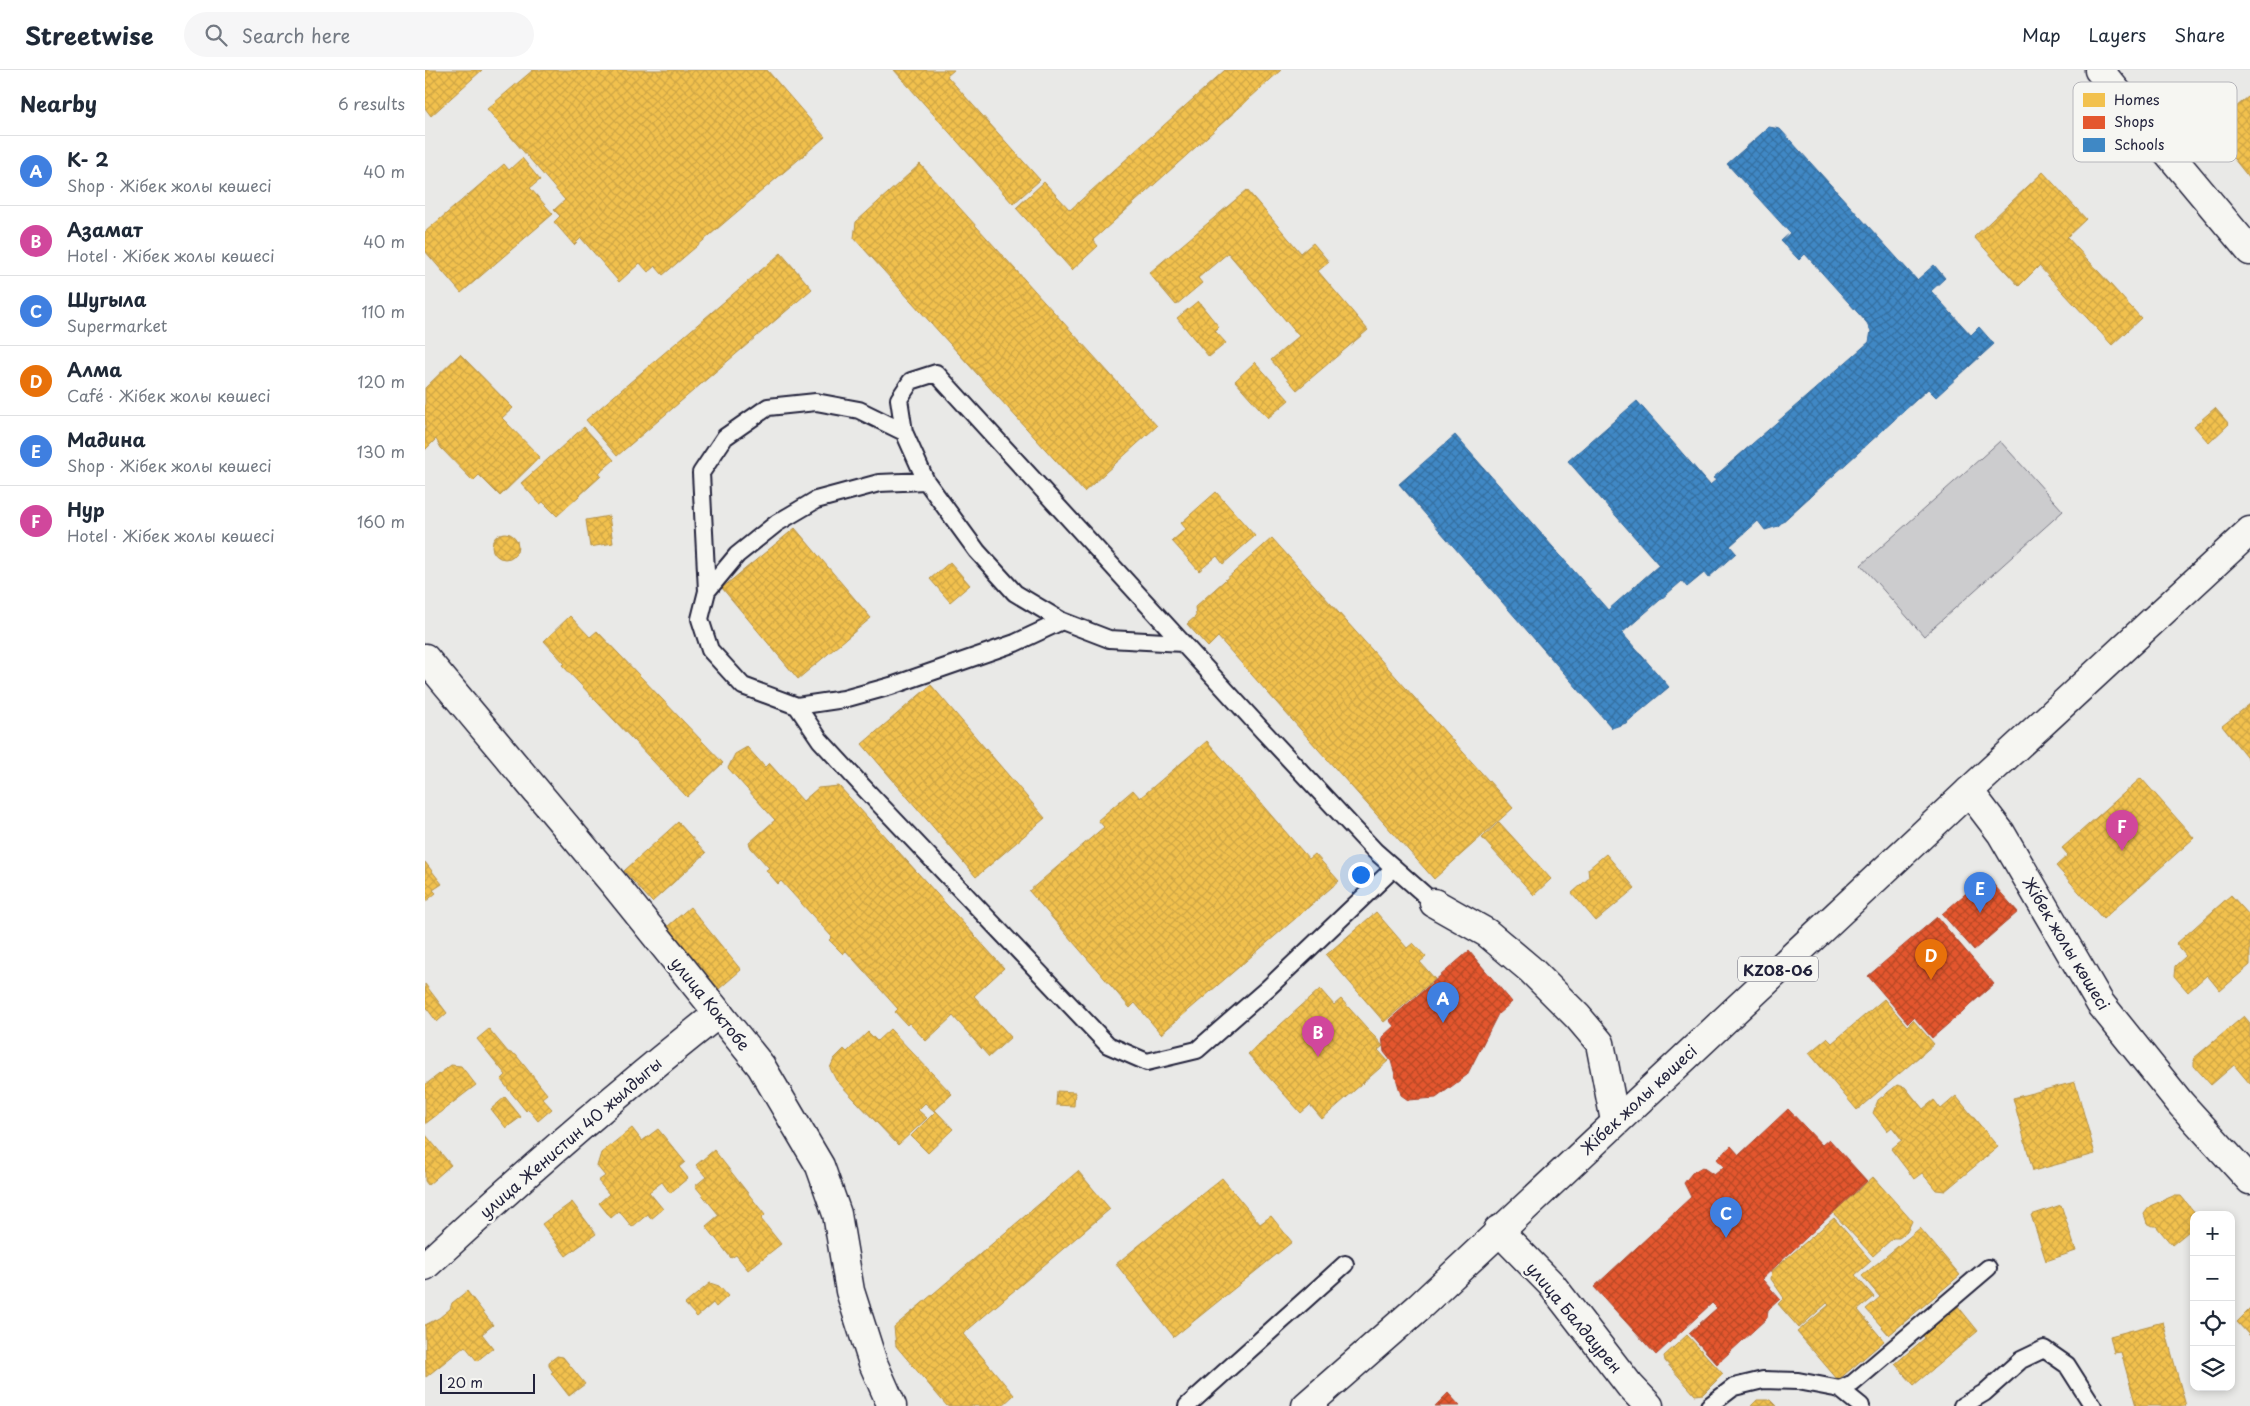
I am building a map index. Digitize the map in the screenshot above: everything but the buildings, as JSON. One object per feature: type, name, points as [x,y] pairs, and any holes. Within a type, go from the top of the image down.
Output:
[{"type":"main road","points":[[2099,70],[2109,82]]},
{"type":"main road","points":[[2176,162],[2250,251]]},
{"type":"main road","name":"Жібек жолы көшесі","points":[[1306,1406],[1419,1307],[1498,1230],[2250,532]]},
{"type":"main road","name":"улица Коктобе","points":[[425,658],[761,1066],[820,1166],[837,1214],[850,1290],[873,1362],[892,1406]]},
{"type":"main road","name":"Жібек жолы көшесі","points":[[1969,791],[2001,833],[2100,1003],[2181,1104],[2250,1180]]},
{"type":"main road","points":[[1435,903],[1487,933],[1531,970],[1579,1017],[1600,1043],[1615,1121]]},
{"type":"main road","name":"улица Женистин 40 жылдыгы","points":[[425,1266],[505,1192],[645,1071],[719,1013]]},
{"type":"main road","name":"улица Балдаурен","points":[[1498,1230],[1551,1284],[1631,1386],[1649,1406]]},
{"type":"lane","points":[[1183,643],[1109,640],[1062,621],[1015,592],[977,551],[926,481],[904,432],[899,399],[911,381],[936,373],[1183,643],[1276,746],[1375,851],[1435,903]]},
{"type":"lane","points":[[904,432],[859,410],[816,402],[768,407],[725,437],[701,472],[707,591],[700,619],[710,650],[743,686],[797,706],[843,698],[891,686],[1015,643],[1062,621]]},
{"type":"lane","points":[[707,591],[737,555],[777,523],[816,500],[879,483],[926,481]]},
{"type":"lane","points":[[797,706],[820,740],[853,776],[1108,1045],[1147,1062],[1197,1050],[1268,988],[1394,868]]},
{"type":"lane","points":[[1187,1406],[1345,1264]]},
{"type":"lane","points":[[1840,1389],[1853,1383],[1989,1268]]},
{"type":"lane","points":[[1962,1406],[1984,1393],[2021,1360],[2043,1349],[2067,1364],[2093,1406]]},
{"type":"lane","points":[[1709,1406],[1734,1387],[1763,1380],[1799,1380],[1840,1389],[1861,1406]]},
{"type":"shaded area","points":[[2000,441],[2063,511],[1924,636],[1861,565]]},
{"type":"place","name":"Нур","points":[[2122,851]]},
{"type":"place","name":"Мадина","points":[[1980,913]]},
{"type":"place","name":"Алма","points":[[1931,980]]},
{"type":"place","name":"К- 2","points":[[1443,1023]]},
{"type":"place","name":"Азамат","points":[[1318,1057]]},
{"type":"place","name":"Шугыла","points":[[1726,1238]]}]
